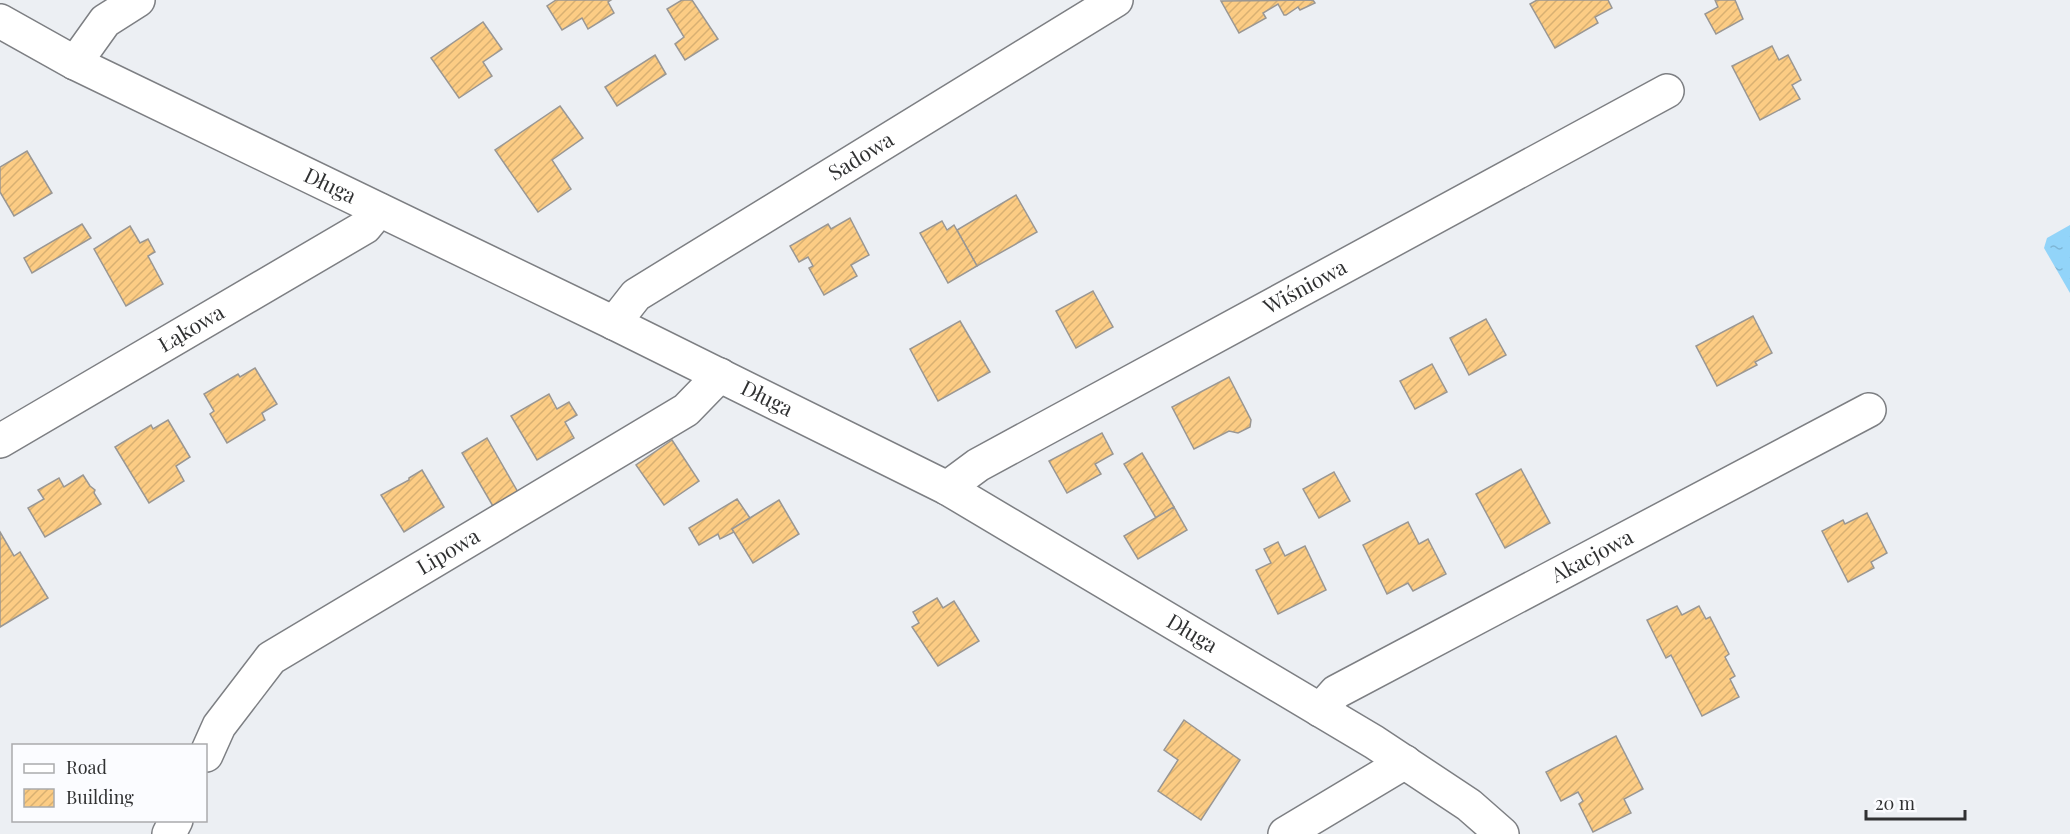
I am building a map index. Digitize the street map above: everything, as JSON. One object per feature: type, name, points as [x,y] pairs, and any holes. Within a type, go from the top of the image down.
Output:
[{"type":"street","points":[[75,63],[105,21],[138,0]]},
{"type":"street","name":"Sadowa","points":[[614,322],[636,295],[1116,0]]},
{"type":"street","name":"Długa","points":[[0,21],[75,63],[614,322],[947,488],[1406,762],[1469,805],[1502,834]]},
{"type":"street","name":"Wiśniowa","points":[[947,488],[978,465],[1667,91]]},
{"type":"street","name":"Łąkowa","points":[[0,441],[365,227],[380,210]]},
{"type":"street","name":"Lipowa","points":[[207,753],[219,726],[271,658],[686,410],[720,375]]},
{"type":"street","name":"Akacjowa","points":[[1320,710],[1336,692],[1869,410]]},
{"type":"street","points":[[1285,834],[1406,762]]},
{"type":"water","points":[[2070,225],[2070,293],[2044,248],[2047,238]]},
{"type":"building","points":[[556,0],[611,0],[608,2],[614,13],[588,29],[582,18],[562,30],[547,6]]},
{"type":"building","points":[[682,0],[692,0],[718,39],[685,60],[675,44],[684,37],[667,9]]},
{"type":"building","points":[[1313,0],[1315,3],[1300,10],[1298,7],[1286,15],[1278,4],[1263,13],[1266,18],[1239,33],[1221,1]]},
{"type":"building","points":[[1537,0],[1608,0],[1612,8],[1595,17],[1598,23],[1555,48],[1530,4]]},
{"type":"building","points":[[1715,0],[1735,0],[1743,19],[1716,34],[1705,14],[1718,7]]},
{"type":"building","points":[[483,22],[502,49],[483,62],[492,76],[459,98],[431,58]]},
{"type":"building","points":[[1772,46],[1779,60],[1788,55],[1801,80],[1792,85],[1800,99],[1760,120],[1732,66]]},
{"type":"building","points":[[655,55],[666,74],[617,106],[605,87]]},
{"type":"building","points":[[560,106],[583,138],[552,160],[571,189],[538,212],[495,150]]},
{"type":"building","points":[[27,151],[52,193],[14,216],[0,192],[0,167]]},
{"type":"building","points":[[1016,195],[1037,232],[977,266],[957,230]]},
{"type":"building","points":[[850,218],[869,255],[851,265],[857,276],[824,295],[809,268],[813,266],[808,257],[799,262],[790,246],[828,224],[831,229]]},
{"type":"building","points":[[942,221],[947,230],[954,225],[977,266],[948,283],[920,233]]},
{"type":"building","points":[[82,224],[91,238],[32,273],[24,258]]},
{"type":"building","points":[[130,226],[140,243],[148,239],[155,252],[148,256],[163,284],[126,306],[94,249]]},
{"type":"building","points":[[1093,291],[1113,327],[1076,348],[1056,311]]},
{"type":"building","points":[[1753,316],[1772,353],[1755,362],[1757,365],[1717,386],[1696,346]]},
{"type":"building","points":[[1486,319],[1506,355],[1469,375],[1450,338]]},
{"type":"building","points":[[960,321],[990,372],[938,401],[910,349]]},
{"type":"building","points":[[1432,364],[1447,392],[1415,409],[1400,381]]},
{"type":"building","points":[[255,368],[277,404],[262,413],[265,420],[227,443],[210,414],[214,411],[204,394],[238,374],[240,377]]},
{"type":"building","points":[[1229,377],[1251,420],[1250,427],[1238,433],[1229,431],[1194,449],[1172,407]]},
{"type":"building","points":[[549,394],[557,409],[569,402],[577,415],[565,422],[574,438],[537,460],[511,416]]},
{"type":"building","points":[[168,420],[190,457],[176,466],[184,481],[149,503],[115,447],[151,425],[153,429]]},
{"type":"building","points":[[1102,433],[1113,454],[1095,464],[1101,474],[1067,493],[1049,461]]},
{"type":"building","points":[[487,438],[519,494],[494,508],[462,453]]},
{"type":"building","points":[[672,440],[699,481],[664,505],[636,465]]},
{"type":"building","points":[[1142,453],[1174,507],[1156,518],[1124,464]]},
{"type":"building","points":[[1521,469],[1550,523],[1505,548],[1476,494]]},
{"type":"building","points":[[422,470],[444,507],[404,532],[381,495]]},
{"type":"building","points":[[1334,472],[1350,501],[1319,518],[1303,489]]},
{"type":"building","points":[[83,475],[95,490],[94,493],[101,504],[45,537],[28,508],[44,499],[38,490],[59,478],[64,487]]},
{"type":"building","points":[[737,499],[750,518],[732,529],[734,532],[720,539],[718,534],[699,545],[689,528]]},
{"type":"building","points":[[779,500],[799,534],[753,563],[732,529]]},
{"type":"building","points":[[1174,507],[1187,530],[1138,559],[1124,536]]},
{"type":"building","points":[[1867,513],[1887,553],[1871,562],[1874,568],[1848,582],[1822,531],[1843,520],[1845,524]]},
{"type":"building","points":[[1408,522],[1419,544],[1428,539],[1446,574],[1413,591],[1408,583],[1387,594],[1363,545]]},
{"type":"building","points":[[0,532],[14,556],[20,552],[48,598],[0,627]]},
{"type":"building","points":[[1278,542],[1285,556],[1305,546],[1326,590],[1278,614],[1256,570],[1271,563],[1264,549]]},
{"type":"building","points":[[937,598],[943,608],[954,601],[979,641],[938,666],[912,627],[919,623],[913,612]]},
{"type":"building","points":[[1677,606],[1682,615],[1699,606],[1706,619],[1710,617],[1729,654],[1725,657],[1735,676],[1730,679],[1739,697],[1702,716],[1671,655],[1666,658],[1647,620]]},
{"type":"building","points":[[1184,720],[1240,760],[1201,820],[1158,791],[1178,760],[1164,750]]},
{"type":"building","points":[[1616,736],[1643,789],[1624,799],[1631,813],[1593,832],[1579,804],[1583,801],[1578,792],[1561,801],[1546,772]]}]
